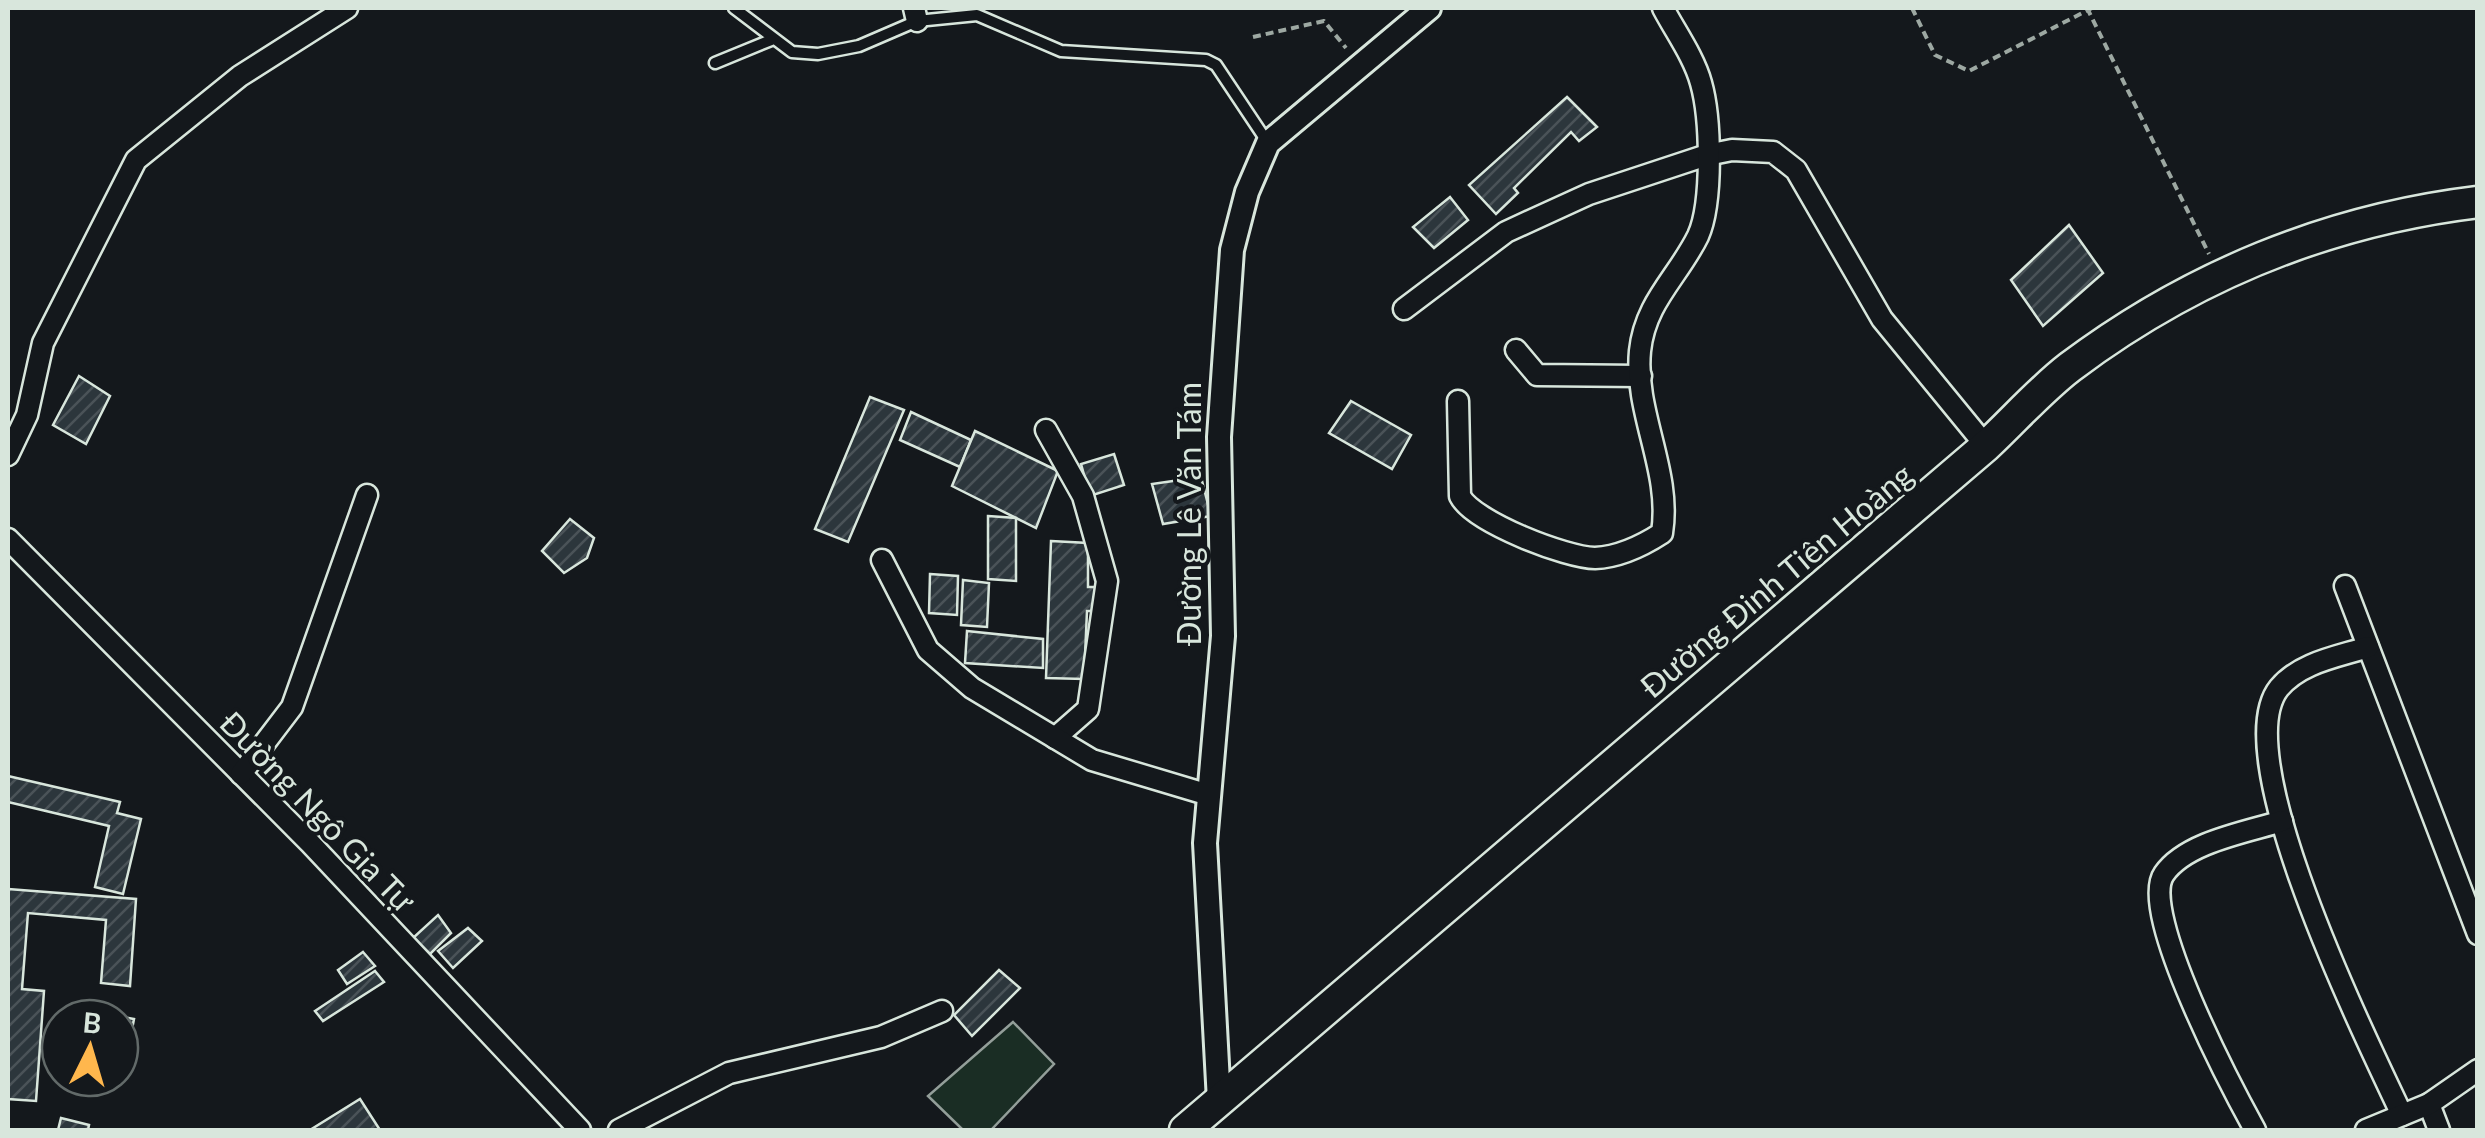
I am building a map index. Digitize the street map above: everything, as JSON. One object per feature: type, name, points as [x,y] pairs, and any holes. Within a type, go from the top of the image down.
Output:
[{"type":"main road","name":"Đường Đinh Tiên Hoàng","points":[[1184,1130],[1986,446],[2067,369],[2134,323],[2218,274],[2303,241],[2478,202]]},
{"type":"street","points":[[8,456],[28,415],[43,342],[136,160],[240,76],[347,8]]},
{"type":"street","name":"Đường Lê Văn Tám","points":[[1219,1101],[1204,843],[1223,636],[1222,355],[1232,250],[1246,192],[1268,143],[1358,64],[1430,8]]},
{"type":"street","points":[[1458,401],[1464,503],[1484,519],[1578,557],[1600,558],[1641,546],[1662,533],[1665,502],[1640,376],[1640,351],[1656,296],[1698,236],[1707,155],[1702,86],[1663,8]]},
{"type":"street","points":[[1404,309],[1522,224],[1589,194],[1707,155],[1750,150],[1773,152],[1790,162],[1882,319],[1986,446]]},
{"type":"street","points":[[1516,350],[1537,375],[1640,376]]},
{"type":"street","points":[[1046,430],[1083,496],[1107,581],[1088,708],[1055,738]]},
{"type":"street","points":[[241,774],[292,708],[367,495]]},
{"type":"street","name":"Đường Ngô Gia Tự","points":[[8,539],[241,774],[580,1130]]},
{"type":"street","points":[[882,560],[928,650],[972,688],[1092,760],[1209,795]]},
{"type":"street","points":[[2345,586],[2478,934]]},
{"type":"street","points":[[2368,647],[2303,667],[2278,689],[2271,704],[2268,738],[2282,821],[2303,894],[2402,1116]]},
{"type":"street","points":[[2255,1130],[2228,1087],[2170,946],[2156,893],[2163,875],[2180,859],[2282,821]]},
{"type":"street","points":[[620,1130],[729,1073],[882,1037],[942,1011]]},
{"type":"street","points":[[2366,1130],[2429,1104],[2478,1070]]},
{"type":"street","points":[[2429,1104],[2439,1130]]},
{"type":"lane","points":[[734,8],[771,40],[792,52],[818,54],[860,46],[916,14],[977,15],[1060,51],[1206,60],[1216,65],[1268,143]]},
{"type":"lane","points":[[715,63],[771,40]]},
{"type":"path","points":[[1912,8],[1935,55],[1969,71],[2088,8],[2218,274]]},
{"type":"path","points":[[1253,37],[1324,20],[1358,64]]},
{"type":"green space","points":[[1013,1022],[1054,1064],[991,1130],[963,1130],[928,1096]]},
{"type":"building","points":[[1567,97],[1597,127],[1579,141],[1571,132],[1514,188],[1518,193],[1496,214],[1469,185]]},
{"type":"building","points":[[1450,197],[1468,220],[1434,248],[1413,227]]},
{"type":"building","points":[[2069,225],[2103,273],[2043,326],[2011,280]]},
{"type":"building","points":[[79,376],[110,396],[86,444],[53,425]]},
{"type":"building","points":[[870,397],[904,410],[848,542],[815,529]]},
{"type":"building","points":[[1351,401],[1411,435],[1392,469],[1329,433]]},
{"type":"building","points":[[911,412],[971,440],[960,467],[900,440]]},
{"type":"building","points":[[975,431],[1058,471],[1036,528],[952,486]]},
{"type":"building","points":[[1114,454],[1124,485],[1090,496],[1081,464]]},
{"type":"building","points":[[1201,477],[1211,516],[1163,524],[1152,484]]},
{"type":"building","points":[[988,516],[1016,518],[1016,581],[988,579]]},
{"type":"building","points":[[570,519],[594,538],[587,558],[564,573],[542,551]]},
{"type":"building","points":[[1051,541],[1088,543],[1088,587],[1099,587],[1098,611],[1087,611],[1084,679],[1046,678]]},
{"type":"building","points":[[930,574],[958,576],[957,615],[929,613]]},
{"type":"building","points":[[963,580],[989,583],[987,627],[961,625]]},
{"type":"building","points":[[967,631],[1043,639],[1043,668],[965,663]]},
{"type":"building","points":[[8,776],[120,802],[117,813],[141,819],[123,894],[95,887],[109,826],[8,802]]},
{"type":"building","points":[[8,889],[136,899],[130,986],[101,983],[106,920],[28,913],[22,989],[44,991],[43,998],[40,998],[36,1101],[8,1099]]},
{"type":"building","points":[[438,915],[451,933],[430,954],[413,938]]},
{"type":"building","points":[[468,928],[482,941],[453,968],[438,951]]},
{"type":"building","points":[[363,952],[375,966],[347,984],[338,970]]},
{"type":"building","points":[[999,970],[1020,988],[972,1036],[954,1015]]},
{"type":"building","points":[[375,971],[384,982],[323,1021],[315,1011]]},
{"type":"building","points":[[360,1099],[380,1130],[310,1130]]},
{"type":"building","points":[[61,1118],[89,1125],[88,1130],[58,1130]]}]
